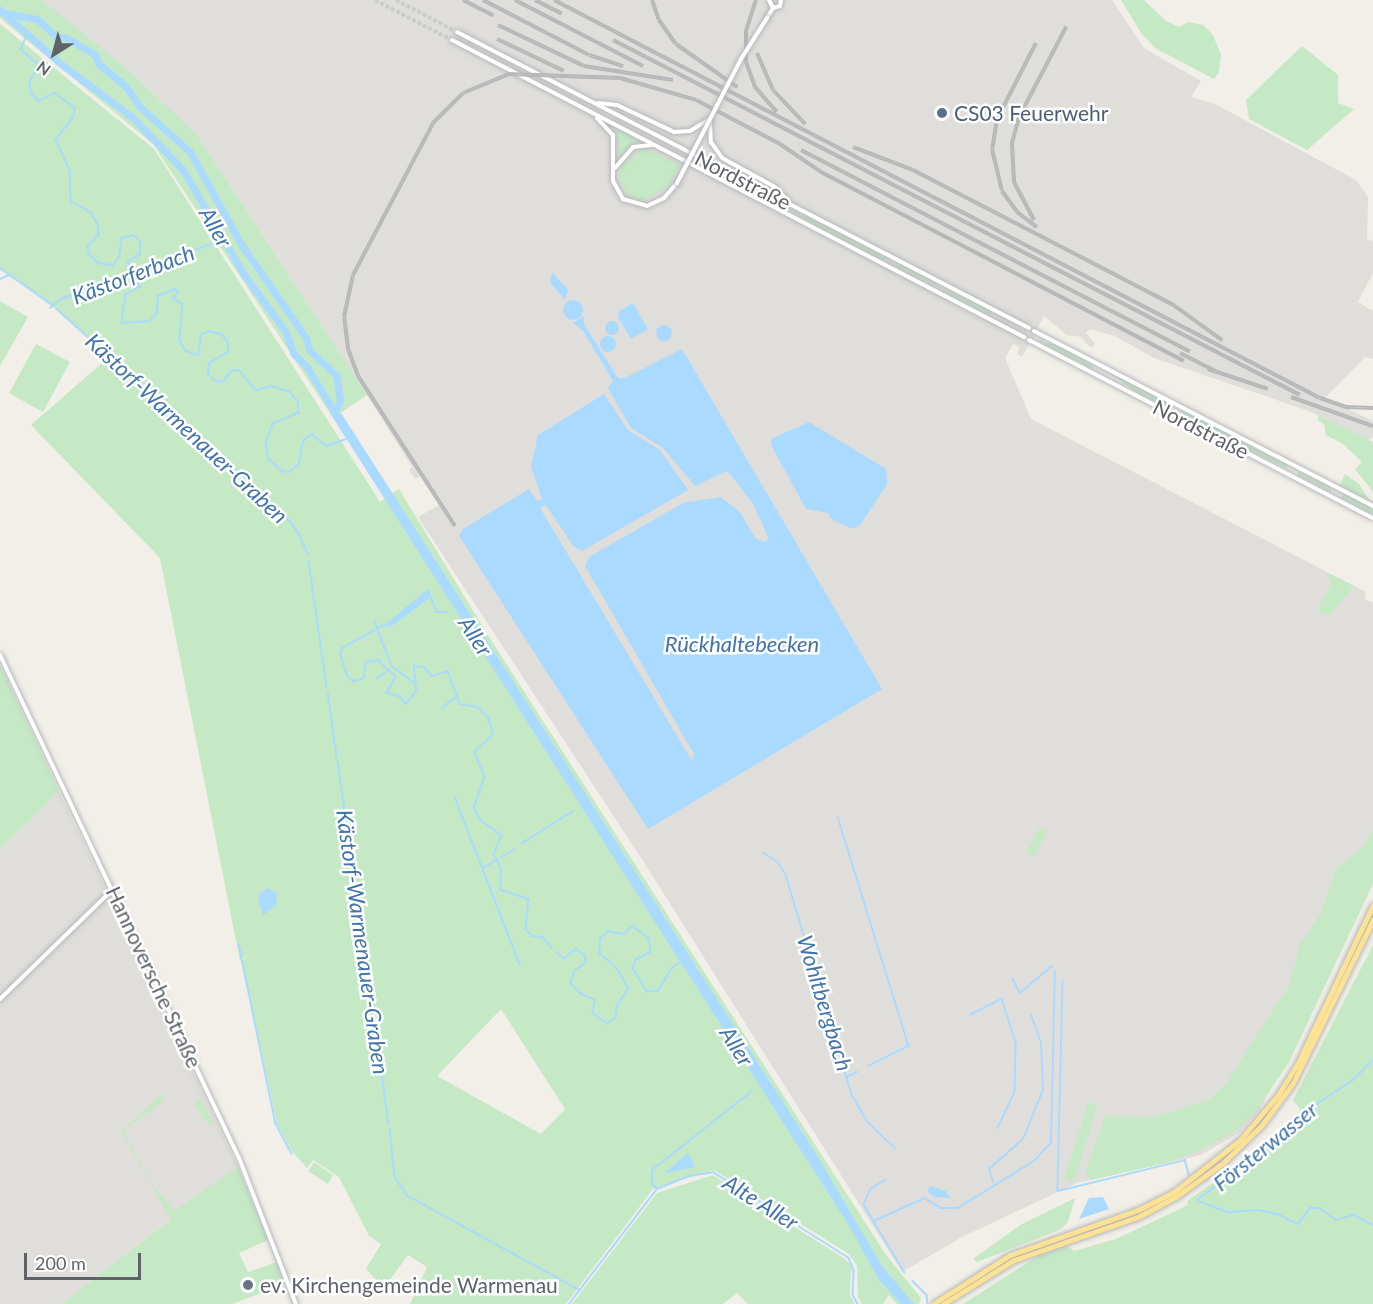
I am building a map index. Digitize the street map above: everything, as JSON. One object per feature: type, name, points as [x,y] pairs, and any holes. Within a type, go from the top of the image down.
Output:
[{"type":"highway","points":[[934,1303],[1010,1255],[1138,1210],[1174,1192],[1240,1140],[1278,1095],[1298,1063],[1373,905]]},
{"type":"highway","points":[[943,1304],[1014,1260],[1140,1216],[1177,1196],[1223,1163],[1262,1125],[1293,1083],[1373,920]]},
{"type":"street","points":[[769,0],[773,8]]},
{"type":"street","points":[[582,108],[604,123],[613,135],[614,171],[618,193],[634,205],[654,203],[677,183],[767,18],[773,8],[780,6],[782,0]]},
{"type":"street","name":"Nordstraße","points":[[1373,506],[459,33],[455,41],[1373,518]]},
{"type":"street","points":[[594,103],[617,105],[674,132],[690,131],[710,119]]},
{"type":"street","points":[[710,119],[715,150],[732,165],[775,187],[792,205]]},
{"type":"street","points":[[614,171],[633,147],[657,146]]},
{"type":"street","points":[[1024,337],[1029,328]]},
{"type":"street","name":"Hannoversche Straße","points":[[0,655],[243,1166],[296,1304]]},
{"type":"street","points":[[0,999],[113,889]]},
{"type":"shaded area","points":[[42,0],[1112,0],[1144,48],[1201,81],[1191,97],[1215,104],[1356,180],[1368,197],[1367,238],[1373,242],[1373,273],[1358,302],[1373,311],[1373,359],[1365,357],[1325,398],[1373,421],[1373,437],[1367,441],[1309,411],[1154,358],[1115,336],[1090,329],[1086,333],[1095,344],[1091,348],[1081,337],[1067,335],[1044,316],[1022,357],[1017,354],[1020,347],[1013,344],[1005,358],[1031,419],[1366,592],[1365,599],[1373,603],[1373,880],[1260,1110],[1239,1133],[1201,1155],[1077,1183],[962,1237],[902,1272],[645,864],[418,517],[439,505],[420,476],[415,479],[409,470],[412,467],[367,395],[197,135]]},
{"type":"shaded area","points":[[59,791],[238,1167],[61,1304],[0,1304],[0,849]]},
{"type":"green space","points":[[0,0],[42,0],[127,69],[197,135],[367,395],[333,418],[153,144],[0,18]]},
{"type":"green space","points":[[1121,0],[1144,0],[1166,21],[1179,27],[1189,22],[1203,25],[1213,35],[1221,55],[1219,72],[1214,79],[1155,48],[1141,33]]},
{"type":"green space","points":[[0,24],[154,149],[380,502],[399,489],[491,640],[886,1255],[921,1298],[919,1304],[897,1304],[889,1295],[883,1304],[862,1304],[858,1297],[857,1266],[849,1254],[714,1170],[653,1189],[566,1304],[410,1304],[427,1267],[408,1255],[384,1288],[366,1269],[381,1244],[369,1236],[339,1177],[313,1160],[307,1168],[291,1150],[277,1124],[242,961],[252,952],[240,961],[160,558],[31,425],[109,357],[54,308],[0,268]],"holes":[[[501,1009],[565,1109],[541,1134],[437,1076]]]},
{"type":"green space","points":[[1302,46],[1338,75],[1338,103],[1354,109],[1307,150],[1249,119],[1246,100]]},
{"type":"green space","points":[[612,125],[641,141],[628,148],[616,162],[619,144]]},
{"type":"green space","points":[[643,148],[681,164],[668,187],[644,201],[629,197],[618,178],[622,165]]},
{"type":"green space","points":[[708,165],[745,184],[743,189],[706,169]]},
{"type":"green space","points":[[756,190],[796,210],[797,213],[754,194]]},
{"type":"green space","points":[[805,214],[886,259],[882,261],[803,220]]},
{"type":"green space","points":[[897,264],[932,280],[936,285],[895,267]]},
{"type":"green space","points":[[945,289],[991,311],[991,315],[943,292]]},
{"type":"green space","points":[[0,301],[28,317],[0,366]]},
{"type":"green space","points":[[1042,337],[1043,342],[1060,346],[1091,362],[1094,370],[1040,342]]},
{"type":"green space","points":[[36,344],[70,362],[43,412],[9,393]]},
{"type":"green space","points":[[1106,371],[1171,404],[1171,408],[1141,395]]},
{"type":"green space","points":[[1182,410],[1286,464],[1288,469],[1180,416]]},
{"type":"green space","points":[[1319,416],[1373,442],[1373,492],[1355,469],[1362,462],[1343,444],[1326,435],[1324,424],[1317,420]]},
{"type":"green space","points":[[1298,471],[1331,487],[1331,492],[1298,476]]},
{"type":"green space","points":[[1345,474],[1359,484],[1370,501],[1340,485]]},
{"type":"green space","points":[[1345,494],[1373,509],[1373,515],[1340,497]]},
{"type":"green space","points":[[1327,573],[1354,586],[1329,616],[1317,610],[1331,585]]},
{"type":"green space","points":[[0,665],[59,791],[0,849]]},
{"type":"green space","points":[[1039,828],[1047,832],[1034,857],[1026,853]]},
{"type":"green space","points":[[1373,830],[1373,884],[1289,1062],[1257,1110],[1237,1130],[1201,1150],[1167,1163],[1090,1180],[1086,1171],[1105,1116],[1154,1117],[1210,1099],[1226,1084],[1290,984],[1300,944],[1320,915],[1337,867],[1361,849]]},
{"type":"green space","points":[[1373,945],[1373,1304],[963,1304],[1038,1256],[1067,1246],[1074,1251],[1116,1239],[1188,1205],[1187,1201],[1279,1136],[1301,1110],[1293,1100]]},
{"type":"green space","points":[[161,1094],[164,1098],[162,1102],[123,1131],[153,1185],[174,1211],[238,1167],[268,1240],[239,1253],[248,1272],[277,1262],[285,1284],[232,1304],[61,1304],[171,1219],[121,1131]]},
{"type":"green space","points":[[201,1099],[213,1124],[210,1126],[202,1117],[191,1126],[202,1115],[194,1105]]},
{"type":"green space","points":[[1089,1101],[1097,1108],[1073,1184],[1064,1178]]},
{"type":"green space","points":[[314,1162],[333,1175],[328,1184],[308,1171]]},
{"type":"green space","points":[[713,1175],[845,1259],[851,1265],[850,1296],[855,1304],[748,1304],[737,1293],[723,1304],[572,1304],[657,1193]]},
{"type":"green space","points":[[1075,1198],[1068,1222],[1061,1229],[977,1262],[973,1259],[1020,1225]]},
{"type":"water","points":[[552,272],[568,290],[565,300],[550,282]]},
{"type":"water","points":[[573,300],[580,303],[583,310],[580,317],[573,320],[566,317],[563,310],[566,303]]},
{"type":"water","points":[[633,303],[648,329],[631,339],[618,317],[619,311]]},
{"type":"water","name":"Rückhaltebecken","points":[[584,316],[584,324],[618,378],[625,378],[682,349],[882,689],[648,829],[459,536],[463,529],[529,489],[537,501],[542,499],[531,467],[538,435],[604,394],[628,430],[660,450],[688,490],[582,551],[574,547],[548,508],[545,505],[540,508],[692,761],[694,754],[585,566],[589,557],[683,503],[721,497],[740,512],[755,538],[765,542],[769,539],[753,504],[730,474],[726,471],[695,486],[663,448],[631,428],[608,388],[613,381],[583,331],[573,323]]},
{"type":"water","points":[[612,321],[617,323],[619,328],[617,333],[612,335],[607,333],[605,328],[607,323]]},
{"type":"water","points":[[664,325],[672,333],[664,341],[656,333]]},
{"type":"water","points":[[608,336],[616,344],[608,352],[600,344]]},
{"type":"water","points":[[341,413],[810,1144],[882,1266],[914,1304],[901,1304],[879,1280],[848,1224],[333,418]]},
{"type":"water","points":[[809,422],[886,469],[887,484],[861,524],[853,529],[832,520],[828,513],[806,509],[772,447],[771,439]]},
{"type":"water","points":[[429,588],[431,597],[390,627],[385,625]]},
{"type":"water","points":[[268,888],[277,893],[276,905],[263,915],[258,900],[261,892]]},
{"type":"water","points":[[688,1153],[695,1167],[665,1173],[675,1164]]},
{"type":"water","points":[[930,1186],[946,1191],[950,1198],[934,1197],[927,1191]]},
{"type":"water","points":[[1103,1197],[1109,1209],[1079,1219],[1089,1198]]},
{"type":"waterway","name":"Aller","points":[[0,10],[61,64],[132,117],[183,170],[243,273],[285,331],[294,354],[307,367],[341,423]]},
{"type":"waterway","points":[[5,13],[37,19],[56,37],[67,38],[95,55],[99,64],[126,87],[140,107],[190,152],[241,244],[306,338],[309,350],[336,375],[340,401],[334,412]]},
{"type":"waterway","points":[[27,36],[21,49],[39,65],[30,82],[31,93],[39,101],[55,93],[75,108],[74,117],[56,140],[70,170],[71,201],[91,212],[98,224],[99,235],[88,247],[90,255],[98,263],[113,265],[119,257],[122,238],[134,235],[141,242],[140,255],[128,262],[140,287],[126,294],[122,323],[149,321],[157,313],[158,296],[175,289],[179,292],[174,299],[183,304],[180,341],[186,351],[198,355],[201,335],[209,331],[222,334],[228,342],[229,352],[210,363],[208,373],[214,380],[223,382],[231,371],[239,370],[256,390],[271,386],[289,391],[298,401],[299,413],[273,424],[266,443],[269,459],[282,471],[289,472],[299,464],[303,441],[312,434],[327,446],[346,439]]},
{"type":"waterway","name":"Kästorferbach","points":[[217,242],[225,238]]},
{"type":"waterway","name":"Kästorferbach","points":[[50,308],[61,299],[214,243]]},
{"type":"waterway","name":"Kästorf-Warmenauer-Graben","points":[[0,268],[54,306]]},
{"type":"waterway","points":[[0,279],[10,275]]},
{"type":"waterway","name":"Kästorf-Warmenauer-Graben","points":[[57,309],[284,514],[299,533],[308,554]]},
{"type":"waterway","name":"Kästorf-Warmenauer-Graben","points":[[309,561],[327,687]]},
{"type":"waterway","points":[[431,597],[437,612],[446,612]]},
{"type":"waterway","points":[[375,622],[392,666],[416,684]]},
{"type":"waterway","points":[[385,625],[343,648],[341,655],[347,675],[354,681],[364,678],[366,662],[378,660],[396,677],[387,693],[399,696],[406,704],[416,691],[414,666],[424,667],[432,676],[448,671],[460,704],[478,707],[488,717],[494,734],[475,752],[485,778],[474,808],[481,820],[502,836],[494,854],[501,868],[501,890],[529,899],[526,929],[532,936],[543,937],[552,948]]},
{"type":"waterway","points":[[377,679],[387,671]]},
{"type":"waterway","name":"Kästorf-Warmenauer-Graben","points":[[328,692],[337,757]]},
{"type":"waterway","points":[[442,708],[457,696]]},
{"type":"waterway","name":"Kästorf-Warmenauer-Graben","points":[[338,761],[389,1124]]},
{"type":"waterway","points":[[455,797],[520,965]]},
{"type":"waterway","points":[[521,844],[573,811]]},
{"type":"waterway","points":[[838,817],[909,1046],[869,1066]]},
{"type":"waterway","points":[[502,857],[515,849]]},
{"type":"waterway","name":"Wohltbergbach","points":[[764,853],[778,862],[786,875],[852,1095],[867,1121],[895,1148]]},
{"type":"waterway","points":[[483,868],[497,860]]},
{"type":"waterway","points":[[557,953],[564,958],[576,949],[585,955],[586,963],[575,971],[571,983],[580,993],[595,1000],[593,1013],[607,1023],[615,1019],[617,1006],[628,989],[618,970],[599,953],[600,938],[608,931],[623,934],[633,926],[649,938],[651,952],[636,960],[633,968],[647,991],[658,991],[671,969],[681,961]]},
{"type":"waterway","points":[[239,944],[276,1124],[292,1154]]},
{"type":"waterway","points":[[1013,979],[1020,993],[1052,966]]},
{"type":"waterway","points":[[874,1221],[925,1198],[941,1208],[958,1208],[1034,1161],[1051,1143],[1055,972]]},
{"type":"waterway","points":[[1063,981],[1058,1191],[1185,1160],[1189,1174]]},
{"type":"waterway","points":[[970,1015],[1002,999],[1016,1042],[1015,1092],[998,1128]]},
{"type":"waterway","points":[[993,1182],[989,1169],[1023,1139],[1043,1090],[1041,1043],[1031,1016]]},
{"type":"waterway","name":"Försterwasser","points":[[1197,1200],[1305,1120],[1317,1104],[1353,1080],[1373,1060]]},
{"type":"waterway","points":[[847,1077],[857,1072]]},
{"type":"waterway","points":[[657,1189],[652,1184],[652,1170],[752,1091]]},
{"type":"waterway","name":"Kästorf-Warmenauer-Graben","points":[[390,1130],[395,1177],[408,1196],[580,1290]]},
{"type":"waterway","name":"Alte Aller","points":[[569,1304],[657,1189],[689,1176],[713,1172],[849,1258],[854,1271],[853,1295],[858,1304]]},
{"type":"waterway","name":"Wohltbergbach","points":[[886,1180],[871,1189],[864,1205],[905,1273]]},
{"type":"waterway","name":"Försterwasser","points":[[1198,1201],[1229,1212],[1258,1210],[1278,1214],[1298,1224],[1310,1208],[1320,1208],[1336,1220],[1354,1215],[1373,1225]]},
{"type":"waterway","name":"Wohltbergbach","points":[[913,1281],[927,1295],[928,1304]]},
{"type":"tunnel","points":[[375,0],[452,40]]},
{"type":"tunnel","points":[[396,0],[457,32]]},
{"type":"railway","points":[[463,0],[493,15]]},
{"type":"railway","points":[[483,0],[589,55],[623,66]]},
{"type":"railway","points":[[515,0],[643,66]]},
{"type":"railway","points":[[535,0],[562,14]]},
{"type":"railway","points":[[554,0],[1320,398],[1346,407],[1373,408]]},
{"type":"railway","points":[[652,0],[659,20],[676,44],[737,87]]},
{"type":"railway","points":[[756,0],[746,31],[746,62],[755,87],[777,112]]},
{"type":"railway","points":[[498,25],[584,66],[673,80]]},
{"type":"railway","points":[[1034,220],[1014,182],[1012,143],[1019,117],[1066,27]]},
{"type":"railway","points":[[497,39],[564,71]]},
{"type":"railway","points":[[613,40],[1300,395]]},
{"type":"railway","points":[[1036,43],[997,119],[992,149],[1002,191],[1017,212],[1037,227]]},
{"type":"railway","points":[[757,53],[773,90],[805,124]]},
{"type":"railway","points":[[455,526],[358,376],[348,348],[344,317],[353,275],[433,123],[463,93],[509,74],[620,78],[696,100],[780,144],[821,172],[1184,361]]},
{"type":"railway","points":[[853,147],[913,170],[1172,304],[1222,340]]},
{"type":"railway","points":[[801,150],[1190,352]]},
{"type":"railway","points":[[1180,353],[1215,371]]},
{"type":"railway","points":[[1208,369],[1268,389]]},
{"type":"railway","points":[[1291,397],[1373,426]]},
{"type":"place","name":"CS03 Feuerwehr","points":[[942,113]]},
{"type":"place","name":"ev. Kirchengemeinde Warmenau","points":[[248,1285]]}]
